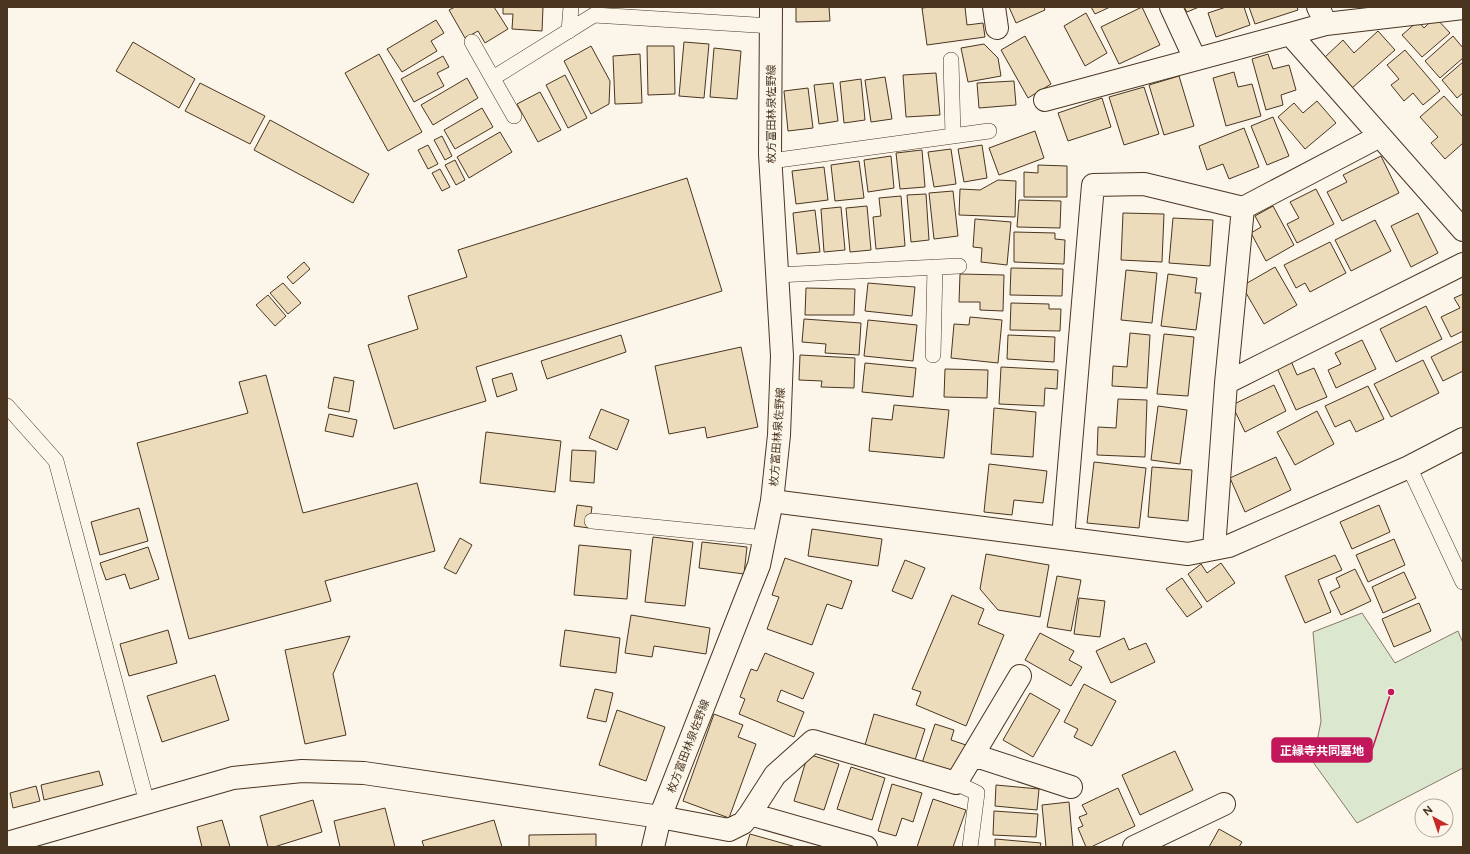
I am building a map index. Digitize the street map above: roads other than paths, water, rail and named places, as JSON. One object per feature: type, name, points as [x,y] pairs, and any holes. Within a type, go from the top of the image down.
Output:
[{"type":"street","points":[[994,7],[997,28]]},
{"type":"street","points":[[1171,7],[1195,59]]},
{"type":"street","points":[[1045,100],[1290,34],[1322,16],[1459,8]]},
{"type":"street","name":"枚方富田林泉佐野線","points":[[653,847],[660,817],[760,565],[772,501],[779,435],[782,356],[770,161],[771,17]]},
{"type":"street","points":[[1290,34],[1463,230]]},
{"type":"street","points":[[1063,538],[1094,185],[1144,184],[1243,208],[1380,136]]},
{"type":"street","points":[[1214,549],[1226,383],[1243,208]]},
{"type":"street","points":[[1226,383],[1463,264]]},
{"type":"street","points":[[772,501],[1188,554],[1229,546],[1409,466],[1463,439]]},
{"type":"street","points":[[7,843],[233,778],[309,771],[364,773],[660,817],[729,830],[743,822],[750,814],[775,775],[813,741],[956,783],[1020,676]]},
{"type":"street","points":[[974,755],[1071,787]]},
{"type":"street","points":[[1134,847],[1224,804]]},
{"type":"street","points":[[750,814],[866,847]]},
{"type":"lane","points":[[569,31],[571,7]]},
{"type":"lane","points":[[493,78],[594,15],[771,17]]},
{"type":"lane","points":[[472,42],[514,116]]},
{"type":"lane","points":[[951,60],[953,136]]},
{"type":"lane","points":[[770,161],[989,130]]},
{"type":"lane","points":[[777,275],[959,266]]},
{"type":"lane","points":[[933,355],[935,267]]},
{"type":"lane","points":[[7,406],[56,461],[147,803]]},
{"type":"lane","points":[[1409,466],[1463,582]]},
{"type":"lane","points":[[592,521],[765,538]]},
{"type":"lane","points":[[956,783],[977,793],[970,847]]},
{"type":"place","name":"正縁寺共同墓地","points":[[1391,692]]}]
